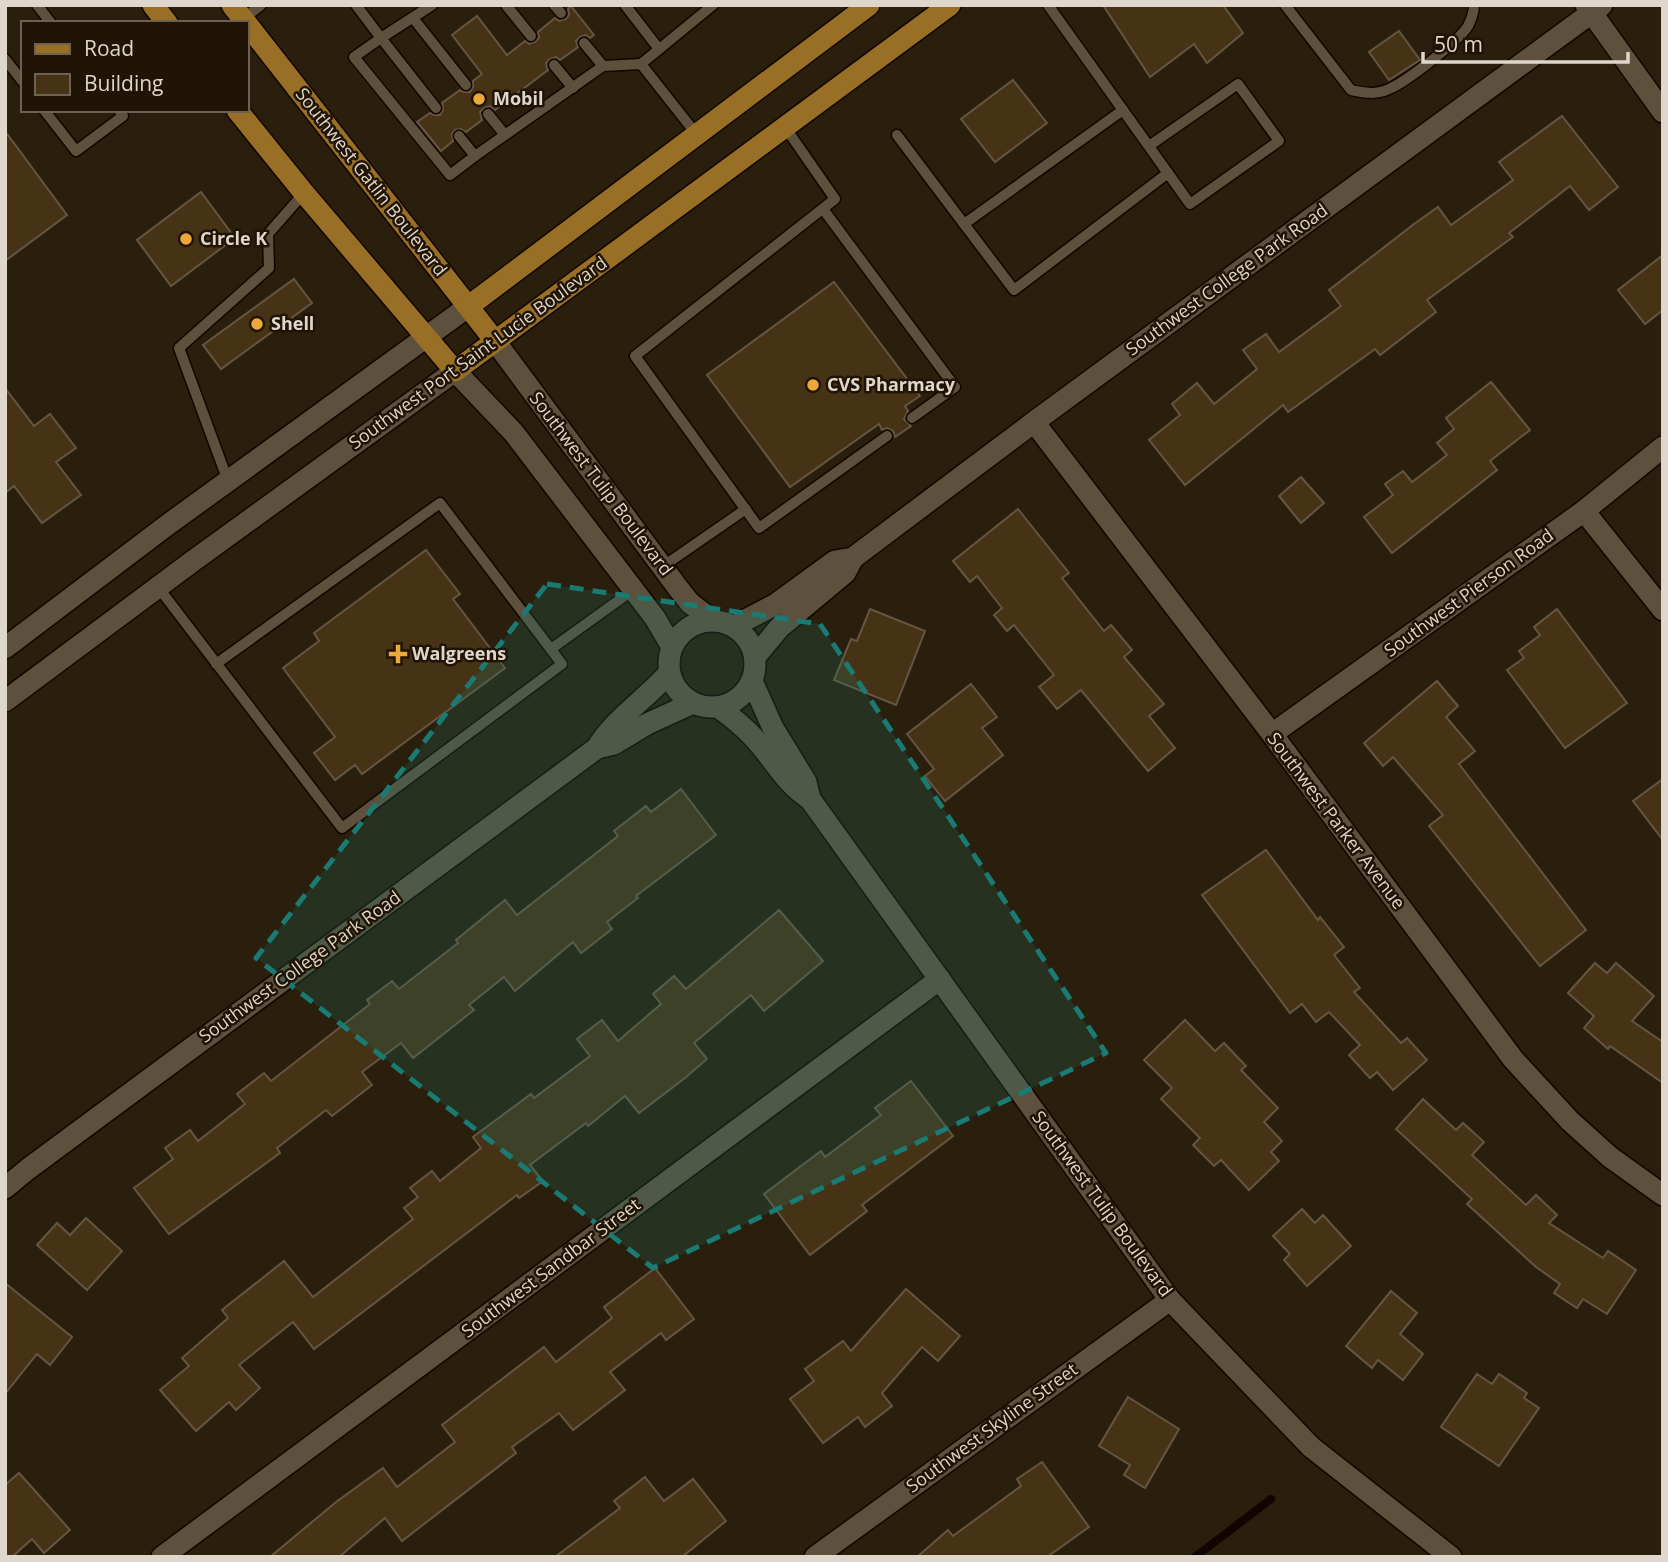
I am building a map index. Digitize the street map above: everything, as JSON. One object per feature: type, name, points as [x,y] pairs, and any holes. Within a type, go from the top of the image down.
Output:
[{"type":"main road","points":[[153,5],[165,21]]},
{"type":"main road","points":[[469,306],[869,5]]},
{"type":"main road","name":"Southwest Port Saint Lucie Boulevard","points":[[455,371],[950,5]]},
{"type":"main road","name":"Southwest Gatlin Boulevard","points":[[248,26],[495,341]]},
{"type":"main road","points":[[239,112],[455,371]]},
{"type":"street","points":[[1593,8],[1663,112]]},
{"type":"street","name":"Southwest College Park Road","points":[[755,657],[779,628],[845,573],[853,558],[1593,8]]},
{"type":"street","points":[[6,645],[469,306]]},
{"type":"street","name":"Southwest Tulip Boulevard","points":[[495,341],[662,567],[690,603],[712,620]]},
{"type":"street","points":[[455,371],[514,433],[664,631],[672,648]]},
{"type":"street","name":"Southwest Port Saint Lucie Boulevard","points":[[5,701],[455,371]]},
{"type":"street","name":"Southwest Parker Avenue","points":[[1034,422],[1272,734],[1513,1059],[1570,1121],[1610,1157],[1663,1195]]},
{"type":"street","name":"Southwest Pierson Road","points":[[1272,734],[1584,510],[1663,447]]},
{"type":"street","points":[[1584,510],[1663,610]]},
{"type":"street","name":"Southwest College Park Road","points":[[734,626],[776,604],[835,561],[853,558]]},
{"type":"street","points":[[712,620],[734,626],[744,637],[755,657],[752,681],[744,693],[718,707],[693,702],[674,683],[669,673],[672,648],[680,636],[700,623],[712,620]]},
{"type":"street","name":"Southwest College Park Road","points":[[5,1188],[597,748],[606,733],[669,673]]},
{"type":"street","name":"Southwest Tulip Boulevard","points":[[752,681],[773,728],[806,782],[810,799],[1170,1300],[1311,1447],[1451,1557]]},
{"type":"street","name":"Southwest College Park Road","points":[[597,748],[614,744],[647,724],[693,702]]},
{"type":"street","name":"Southwest Tulip Boulevard","points":[[718,707],[739,722],[756,740],[795,790],[810,799]]},
{"type":"street","name":"Southwest Sandbar Street","points":[[162,1557],[940,979]]},
{"type":"street","name":"Southwest Skyline Street","points":[[815,1557],[1170,1300]]},
{"type":"lane","points":[[37,5],[49,21]]},
{"type":"lane","points":[[242,18],[261,5]]},
{"type":"lane","points":[[356,5],[436,108]]},
{"type":"lane","points":[[432,5],[354,57],[450,175],[603,66],[641,64],[713,5]]},
{"type":"lane","points":[[506,5],[531,36]]},
{"type":"lane","points":[[625,5],[659,49]]},
{"type":"lane","points":[[1048,5],[1190,204],[1279,141],[1238,84],[1149,146]]},
{"type":"lane","points":[[1285,5],[1351,90],[1367,94],[1390,89],[1436,57],[1466,29],[1474,12],[1474,5]]},
{"type":"lane","points":[[412,18],[466,85]]},
{"type":"lane","points":[[584,43],[603,66]]},
{"type":"lane","points":[[5,59],[21,79]]},
{"type":"lane","points":[[641,64],[697,135]]},
{"type":"lane","points":[[554,65],[573,88]]},
{"type":"lane","points":[[964,224],[1123,110]]},
{"type":"lane","points":[[46,112],[76,151],[123,116],[120,112]]},
{"type":"lane","points":[[488,114],[505,135]]},
{"type":"lane","points":[[785,127],[835,199],[635,356],[759,528],[887,436]]},
{"type":"lane","points":[[897,135],[1014,290],[1168,173]]},
{"type":"lane","points":[[459,136],[475,156]]},
{"type":"lane","points":[[229,481],[179,348],[269,268],[268,234],[304,193]]},
{"type":"lane","points":[[823,209],[955,387],[912,418]]},
{"type":"lane","points":[[158,587],[216,664],[342,828],[562,664],[440,503],[216,664]]},
{"type":"lane","points":[[662,567],[746,509]]},
{"type":"lane","points":[[551,649],[633,590]]},
{"type":"highlighted area","points":[[547,584],[820,624],[1106,1053],[653,1268],[256,958]]},
{"type":"building","points":[[1103,5],[1223,5],[1243,33],[1207,63],[1194,44],[1150,77]]},
{"type":"building","name":"Mobil","points":[[571,6],[594,35],[590,38],[586,35],[580,37],[576,41],[578,47],[560,60],[556,57],[550,59],[546,63],[548,70],[495,110],[490,106],[484,108],[480,112],[482,120],[466,132],[455,130],[452,134],[453,141],[441,151],[417,122],[430,113],[440,115],[443,110],[442,103],[460,90],[470,92],[473,81],[482,74],[452,35],[477,16],[507,55],[525,41],[529,44],[535,42],[539,38],[538,32],[555,18],[559,21],[566,19]]},
{"type":"building","points":[[1399,31],[1420,60],[1389,80],[1369,52]]},
{"type":"building","points":[[1013,80],[1047,123],[995,162],[961,119]]},
{"type":"building","points":[[1562,116],[1618,187],[1589,210],[1570,186],[1509,233],[1513,237],[1427,300],[1436,312],[1380,355],[1375,349],[1288,412],[1283,405],[1185,485],[1149,440],[1180,415],[1172,404],[1197,383],[1214,404],[1257,369],[1243,350],[1266,334],[1279,352],[1341,306],[1329,290],[1414,224],[1438,207],[1451,225],[1513,180],[1499,162]]},
{"type":"building","points":[[5,131],[67,215],[5,261]]},
{"type":"building","name":"Circle K","points":[[201,192],[235,238],[171,286],[137,240]]},
{"type":"building","points":[[1663,255],[1663,310],[1645,324],[1618,290]]},
{"type":"building","name":"Shell","points":[[294,279],[312,303],[221,369],[203,345]]},
{"type":"building","name":"CVS Pharmacy","points":[[834,282],[920,396],[905,406],[908,411],[904,419],[911,426],[895,437],[893,431],[887,428],[882,430],[879,424],[790,487],[707,375]]},
{"type":"building","points":[[1491,382],[1530,430],[1490,461],[1497,470],[1392,553],[1364,517],[1393,495],[1385,484],[1403,471],[1412,482],[1447,455],[1437,443],[1454,429],[1446,418]]},
{"type":"building","points":[[5,388],[34,426],[50,414],[76,448],[56,462],[81,495],[42,523],[14,486],[5,493]]},
{"type":"building","points":[[1301,477],[1324,503],[1301,523],[1279,496]]},
{"type":"building","points":[[1018,509],[1069,573],[1062,578],[1104,631],[1111,625],[1132,650],[1124,657],[1164,704],[1149,716],[1175,748],[1148,771],[1081,690],[1057,709],[1039,687],[1054,675],[1014,625],[1007,631],[994,615],[1002,608],[977,576],[970,582],[953,561]]},
{"type":"building","name":"Walgreens","points":[[426,550],[460,594],[453,599],[505,668],[362,774],[355,765],[335,780],[314,753],[335,737],[283,668],[319,641],[314,633]]},
{"type":"building","points":[[870,609],[925,631],[896,705],[834,680],[851,639],[857,641]]},
{"type":"building","points":[[1557,609],[1627,703],[1565,748],[1507,670],[1524,658],[1519,651],[1540,635],[1534,627]]},
{"type":"building","points":[[1437,681],[1458,706],[1446,717],[1475,751],[1459,764],[1586,930],[1540,966],[1429,826],[1443,815],[1393,757],[1383,766],[1364,743]]},
{"type":"building","points":[[971,684],[997,717],[982,728],[1003,755],[945,801],[925,776],[934,769],[907,734]]},
{"type":"building","points":[[1663,779],[1663,840],[1633,801]]},
{"type":"building","points":[[681,789],[716,835],[636,896],[638,898],[607,922],[612,929],[581,953],[573,942],[515,991],[504,977],[469,1005],[474,1010],[413,1058],[401,1043],[362,1072],[372,1085],[332,1116],[326,1110],[277,1148],[280,1153],[169,1234],[134,1188],[173,1159],[165,1148],[190,1130],[198,1141],[245,1104],[237,1094],[264,1073],[271,1081],[370,1004],[367,1000],[392,981],[399,989],[458,943],[456,940],[505,900],[517,915],[618,836],[614,831],[646,806],[651,812]]},
{"type":"building","points":[[1266,850],[1318,920],[1320,917],[1344,947],[1334,955],[1360,988],[1354,992],[1401,1043],[1407,1038],[1427,1060],[1393,1090],[1377,1072],[1370,1078],[1349,1055],[1360,1045],[1329,1012],[1316,1022],[1302,1004],[1290,1013],[1202,895]]},
{"type":"building","points":[[779,910],[823,961],[764,1011],[751,995],[694,1043],[707,1059],[685,1078],[639,1113],[625,1096],[588,1126],[586,1123],[530,1165],[543,1181],[519,1198],[517,1195],[314,1349],[293,1322],[239,1365],[260,1388],[236,1410],[229,1402],[196,1431],[160,1390],[189,1366],[182,1358],[228,1318],[222,1310],[284,1261],[313,1297],[413,1219],[404,1208],[418,1197],[410,1188],[432,1171],[440,1181],[481,1148],[473,1137],[531,1094],[534,1098],[590,1056],[577,1039],[602,1020],[618,1041],[661,1004],[653,994],[674,976],[686,989]]},
{"type":"building","points":[[1595,963],[1607,973],[1616,963],[1654,996],[1632,1021],[1663,1042],[1663,1083],[1610,1046],[1608,1049],[1584,1028],[1594,1016],[1568,993]]},
{"type":"building","points":[[1185,1020],[1215,1051],[1224,1043],[1246,1066],[1241,1070],[1278,1108],[1264,1122],[1282,1141],[1271,1152],[1279,1161],[1249,1190],[1221,1160],[1214,1166],[1193,1145],[1200,1138],[1161,1099],[1172,1088],[1144,1060]]},
{"type":"building","points":[[911,1081],[953,1136],[862,1205],[867,1211],[810,1255],[764,1194],[821,1151],[825,1157],[881,1115],[875,1108]]},
{"type":"building","points":[[1423,1099],[1456,1130],[1463,1123],[1484,1142],[1472,1155],[1526,1205],[1536,1195],[1557,1215],[1549,1223],[1603,1258],[1608,1251],[1636,1270],[1607,1314],[1583,1299],[1577,1308],[1554,1293],[1560,1284],[1536,1267],[1467,1204],[1472,1199],[1396,1129]]},
{"type":"building","points":[[1302,1209],[1315,1223],[1323,1215],[1351,1246],[1307,1286],[1284,1260],[1290,1254],[1273,1236]]},
{"type":"building","points":[[86,1218],[122,1251],[87,1290],[37,1245],[57,1223],[70,1235]]},
{"type":"building","points":[[655,1268],[694,1319],[666,1340],[661,1333],[610,1372],[625,1390],[573,1430],[559,1413],[512,1447],[516,1453],[402,1541],[385,1518],[339,1557],[270,1557],[336,1502],[383,1468],[397,1487],[455,1442],[442,1425],[544,1347],[556,1362],[612,1318],[604,1307]]},
{"type":"building","points":[[5,1283],[72,1337],[50,1365],[37,1354],[5,1394]]},
{"type":"building","points":[[906,1289],[960,1336],[938,1361],[922,1347],[882,1393],[892,1406],[865,1427],[858,1417],[823,1443],[790,1399],[814,1381],[805,1369],[843,1341],[851,1351]]},
{"type":"building","points":[[1391,1291],[1417,1313],[1400,1334],[1423,1354],[1403,1380],[1378,1360],[1372,1368],[1346,1346]]},
{"type":"building","points":[[1477,1374],[1492,1384],[1499,1374],[1527,1393],[1524,1398],[1539,1408],[1499,1466],[1441,1427]]},
{"type":"building","points":[[1128,1397],[1179,1429],[1145,1488],[1124,1475],[1130,1465],[1099,1446]]},
{"type":"building","points":[[1042,1462],[1089,1527],[1047,1557],[917,1557],[948,1530],[953,1536],[1021,1486],[1017,1479]]},
{"type":"building","points":[[19,1473],[70,1530],[44,1553],[32,1539],[12,1557],[5,1557],[5,1485]]},
{"type":"building","points":[[645,1477],[664,1501],[693,1479],[726,1521],[682,1557],[555,1557],[620,1508],[614,1501]]},
{"type":"waterway","points":[[1195,1557],[1271,1499]]},
{"type":"place","name":"Mobil","points":[[479,99]]},
{"type":"place","name":"Circle K","points":[[186,239]]},
{"type":"place","name":"Shell","points":[[257,324]]},
{"type":"place","name":"CVS Pharmacy","points":[[813,385]]},
{"type":"place","name":"Walgreens","points":[[398,654]]}]
